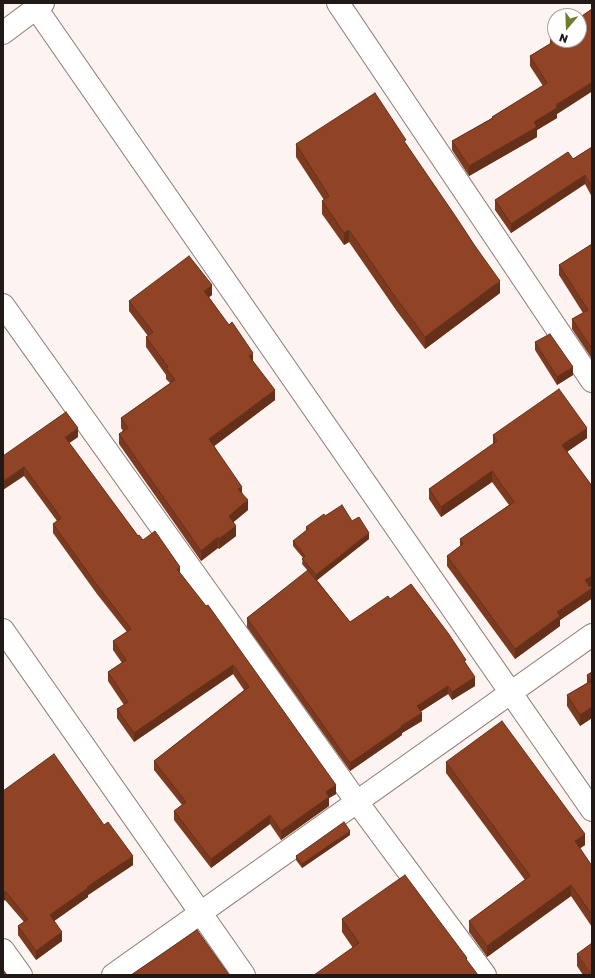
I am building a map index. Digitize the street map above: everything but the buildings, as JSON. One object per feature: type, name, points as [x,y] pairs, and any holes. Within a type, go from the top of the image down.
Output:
[{"type":"street","points":[[338,3],[592,380]]},
{"type":"street","points":[[3,33],[40,6],[592,810]]},
{"type":"street","points":[[3,305],[357,802],[485,975]]},
{"type":"street","points":[[3,630],[202,912],[244,975]]},
{"type":"street","points":[[113,975],[592,635]]},
{"type":"street","points":[[3,950],[21,975]]}]
